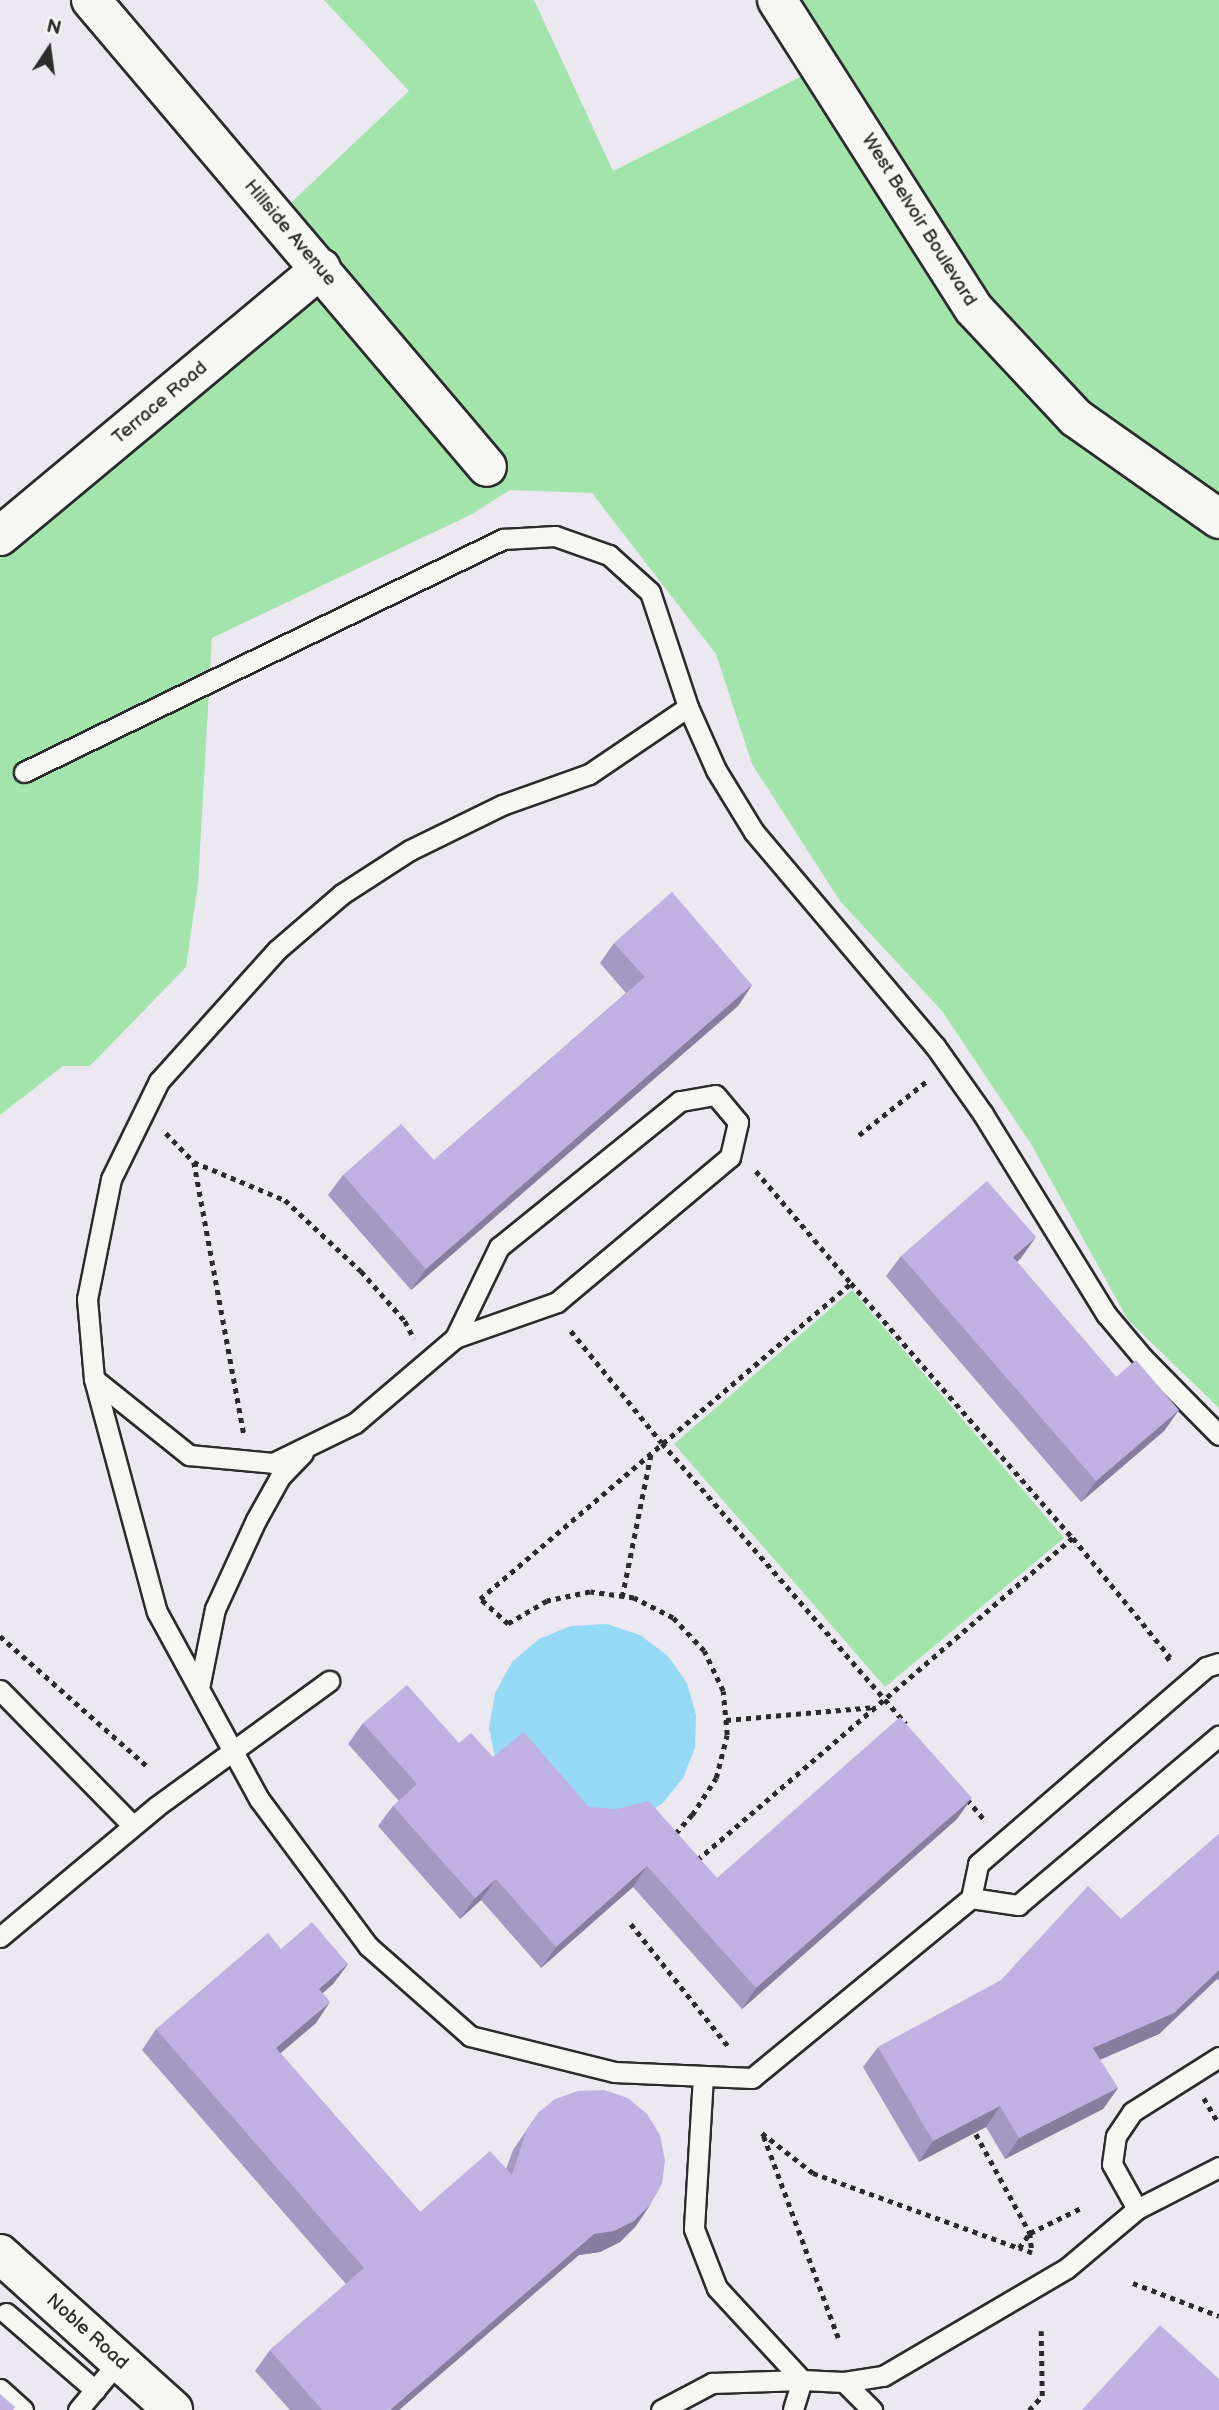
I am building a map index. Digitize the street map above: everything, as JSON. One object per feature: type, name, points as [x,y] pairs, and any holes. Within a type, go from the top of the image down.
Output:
[{"type":"street","name":"Hillside Avenue","points":[[91,0],[487,467]]},
{"type":"street","name":"West Belvoir Boulevard","points":[[777,0],[974,309],[1076,418],[1219,519]]},
{"type":"street","name":"Terrace Road","points":[[0,536],[321,269]]},
{"type":"street","name":"Noble Road","points":[[0,2254],[15,2302],[119,2361],[173,2410]]},
{"type":"lane","points":[[24,772],[503,539],[555,536],[609,555],[650,592],[688,707],[716,770],[754,832],[935,1046],[983,1114],[1106,1314],[1143,1358],[1219,1435]]},
{"type":"lane","points":[[688,707],[589,774],[502,805],[411,850],[342,894],[277,950],[159,1081],[111,1179],[87,1299],[94,1379],[157,1612],[259,1799],[374,1954],[470,2036],[614,2073],[752,2078],[971,1898],[978,1864],[1206,1667],[1219,1663]]},
{"type":"lane","points":[[94,1379],[189,1455],[273,1462],[311,1445],[355,1423],[455,1338],[557,1302],[730,1157],[737,1122],[715,1095],[680,1101],[499,1247],[455,1338]]},
{"type":"lane","points":[[199,1688],[220,1598],[256,1520],[280,1477],[311,1445]]},
{"type":"lane","points":[[0,1937],[133,1826],[329,1681]]},
{"type":"lane","points":[[0,1690],[133,1826]]},
{"type":"lane","points":[[971,1898],[1018,1905],[1219,1736]]},
{"type":"lane","points":[[1137,2209],[1112,2164],[1116,2136],[1132,2112],[1219,2057]]},
{"type":"lane","points":[[703,2076],[694,2230],[717,2288],[802,2380]]},
{"type":"lane","points":[[661,2410],[712,2383],[802,2380],[844,2382],[883,2376],[1067,2268],[1137,2209],[1219,2167]]},
{"type":"lane","points":[[15,2302],[95,2390]]},
{"type":"lane","points":[[78,2410],[119,2361]]},
{"type":"lane","points":[[793,2410],[802,2380]]},
{"type":"lane","points":[[844,2382],[872,2410]]},
{"type":"lane","points":[[0,2389],[23,2410]]},
{"type":"path","points":[[859,1135],[930,1079]]},
{"type":"path","points":[[163,1129],[194,1162],[285,1200],[361,1271],[405,1321],[426,1363]]},
{"type":"path","points":[[194,1162],[244,1435]]},
{"type":"path","points":[[756,1171],[1073,1538],[1170,1657],[1160,1666]]},
{"type":"path","points":[[851,1283],[480,1599],[508,1624],[547,1601],[590,1592],[634,1598],[673,1618],[704,1651],[723,1691],[727,1735],[716,1778],[692,1815],[669,1841],[691,1866],[1073,1538]]},
{"type":"path","points":[[571,1331],[662,1443],[911,1730]]},
{"type":"path","points":[[622,1597],[652,1452]]},
{"type":"path","points":[[0,1636],[148,1768]]},
{"type":"path","points":[[726,1720],[877,1707]]},
{"type":"path","points":[[962,1792],[987,1823],[997,1814]]},
{"type":"path","points":[[631,1924],[729,2047]]},
{"type":"path","points":[[1201,2094],[1219,2124]]},
{"type":"path","points":[[838,2338],[762,2133],[813,2173],[1032,2253],[1030,2233],[976,2134]]},
{"type":"path","points":[[1018,2248],[1030,2233],[1083,2207]]},
{"type":"path","points":[[1133,2283],[1219,2316]]},
{"type":"path","points":[[1029,2410],[1042,2396],[1041,2331]]},
{"type":"green space","points":[[324,0],[534,0],[613,171],[820,67],[776,0],[1219,0],[1219,1408],[1128,1320],[1031,1144],[942,1011],[840,901],[752,764],[716,654],[592,493],[510,490],[472,514],[212,638],[198,884],[186,967],[90,1066],[63,1066],[0,1115],[0,536],[320,269],[276,217],[409,91]]},
{"type":"green space","points":[[852,1290],[1064,1538],[885,1687],[674,1444]]},
{"type":"water","points":[[607,1624],[640,1635],[668,1656],[687,1683],[696,1715],[695,1748],[683,1778],[662,1804],[634,1821],[602,1830],[496,1763],[489,1728],[495,1693],[512,1662],[539,1639],[571,1626]]},
{"type":"building","points":[[672,892],[752,985],[426,1269],[343,1175],[401,1124],[434,1160],[645,977],[614,943]]},
{"type":"building","points":[[987,1181],[1036,1237],[1013,1257],[1116,1377],[1136,1360],[1179,1410],[1096,1481],[901,1256]]},
{"type":"building","points":[[407,1685],[459,1743],[471,1733],[493,1757],[524,1732],[589,1807],[616,1809],[649,1801],[717,1878],[900,1717],[972,1798],[756,1988],[647,1866],[556,1947],[496,1879],[475,1898],[393,1806],[417,1784],[363,1723]]},
{"type":"building","points":[[1219,1834],[1219,1970],[1174,2013],[1093,2048],[1118,2088],[1019,2138],[1000,2106],[933,2141],[878,2047],[1001,1980],[1088,1886],[1121,1919]]},
{"type":"building","points":[[312,1922],[348,1964],[319,1989],[330,2002],[276,2048],[420,2212],[490,2151],[512,2175],[527,2129],[539,2112],[555,2099],[578,2091],[604,2090],[628,2098],[647,2114],[660,2135],[665,2160],[662,2184],[650,2205],[634,2221],[614,2231],[594,2234],[390,2410],[322,2410],[270,2350],[364,2268],[156,2029],[268,1933],[281,1949]]},
{"type":"building","points":[[1160,2325],[1219,2379],[1219,2410],[1082,2410]]},
{"type":"building","points":[[0,2394],[15,2407],[13,2410],[0,2410]]}]
